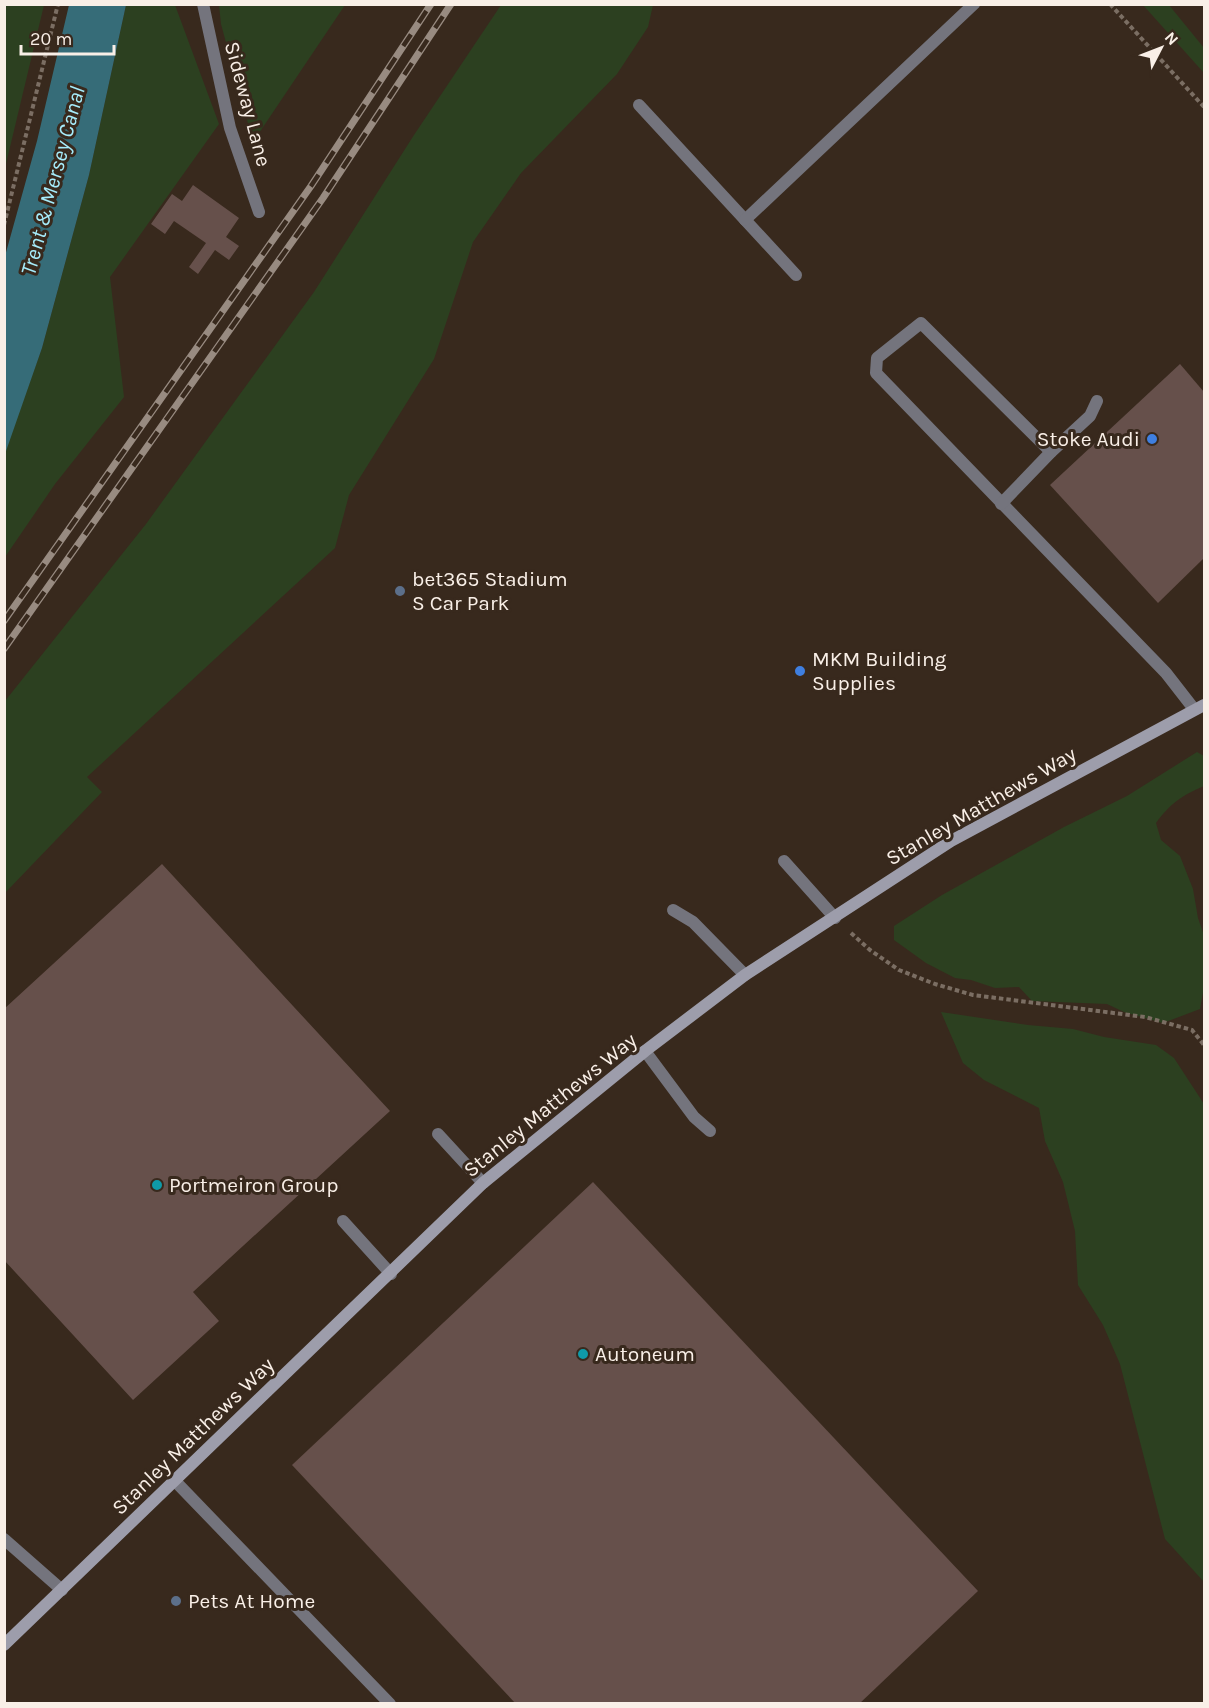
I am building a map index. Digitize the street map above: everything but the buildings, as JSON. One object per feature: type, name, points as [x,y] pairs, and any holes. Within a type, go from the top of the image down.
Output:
[{"type":"main road","name":"Stanley Matthews Way","points":[[4,1645],[483,1183],[645,1051],[745,975],[951,841],[1199,707]]},
{"type":"lane","name":"Sideway Lane","points":[[203,4],[230,128],[259,212]]},
{"type":"lane","points":[[745,220],[974,4]]},
{"type":"lane","points":[[639,105],[796,275]]},
{"type":"lane","points":[[1051,452],[921,323],[877,358],[876,373],[1199,707]]},
{"type":"lane","points":[[1001,504],[1051,452],[1090,416],[1097,401]]},
{"type":"lane","points":[[784,861],[835,918]]},
{"type":"lane","points":[[673,910],[693,922],[745,975]]},
{"type":"lane","points":[[645,1051],[694,1117],[710,1131]]},
{"type":"lane","points":[[438,1134],[483,1183]]},
{"type":"lane","points":[[344,1221],[391,1274]]},
{"type":"lane","points":[[175,1481],[390,1704]]},
{"type":"lane","points":[[4,1539],[62,1590]]},
{"type":"path","points":[[4,225],[58,4]]},
{"type":"path","points":[[1110,4],[1204,106]]},
{"type":"path","points":[[835,918],[870,950],[899,970],[935,984],[973,995],[1145,1017],[1192,1030],[1204,1045]]},
{"type":"green space","points":[[4,5],[44,5],[5,168]]},
{"type":"green space","points":[[126,5],[175,5],[219,124],[110,277],[124,397],[55,484],[5,557],[4,454],[42,348],[89,175]]},
{"type":"green space","points":[[219,5],[345,5],[253,142],[221,24]]},
{"type":"green space","points":[[501,5],[653,5],[648,27],[617,74],[521,173],[473,242],[434,359],[349,495],[335,548],[87,777],[102,792],[5,893],[5,701],[146,524],[314,292],[414,135]]},
{"type":"green space","points":[[1143,5],[1169,5],[1204,48],[1204,73]]},
{"type":"green space","points":[[1197,752],[1204,756],[1204,786],[1177,801],[1156,823],[1161,840],[1180,856],[1193,889],[1198,918],[1204,935],[1204,987],[1200,1009],[1163,1023],[1124,1012],[1107,1004],[1032,1001],[1019,987],[995,988],[971,980],[955,978],[926,963],[894,940],[894,926],[942,895],[1064,827],[1127,796]]},
{"type":"green space","points":[[941,1012],[1073,1029],[1104,1037],[1156,1045],[1174,1058],[1204,1104],[1204,1582],[1165,1539],[1120,1364],[1103,1325],[1078,1285],[1075,1231],[1063,1182],[1045,1141],[1039,1108],[984,1080],[963,1063]]},
{"type":"water","name":"Trent & Mersey Canal","points":[[69,5],[126,5],[89,175],[42,348],[5,454],[5,256],[37,141]]},
{"type":"railway","points":[[4,621],[311,186],[431,4]]},
{"type":"railway","points":[[4,649],[323,198],[451,4]]},
{"type":"place","name":"Stoke Audi","points":[[1152,439]]},
{"type":"place","name":"bet365 Stadium S Car Park","points":[[400,591]]},
{"type":"place","name":"MKM Building Supplies","points":[[800,671]]},
{"type":"place","name":"Portmeiron Group","points":[[157,1185]]},
{"type":"place","name":"Autoneum","points":[[583,1354]]},
{"type":"place","name":"Pets At Home","points":[[176,1601]]}]
